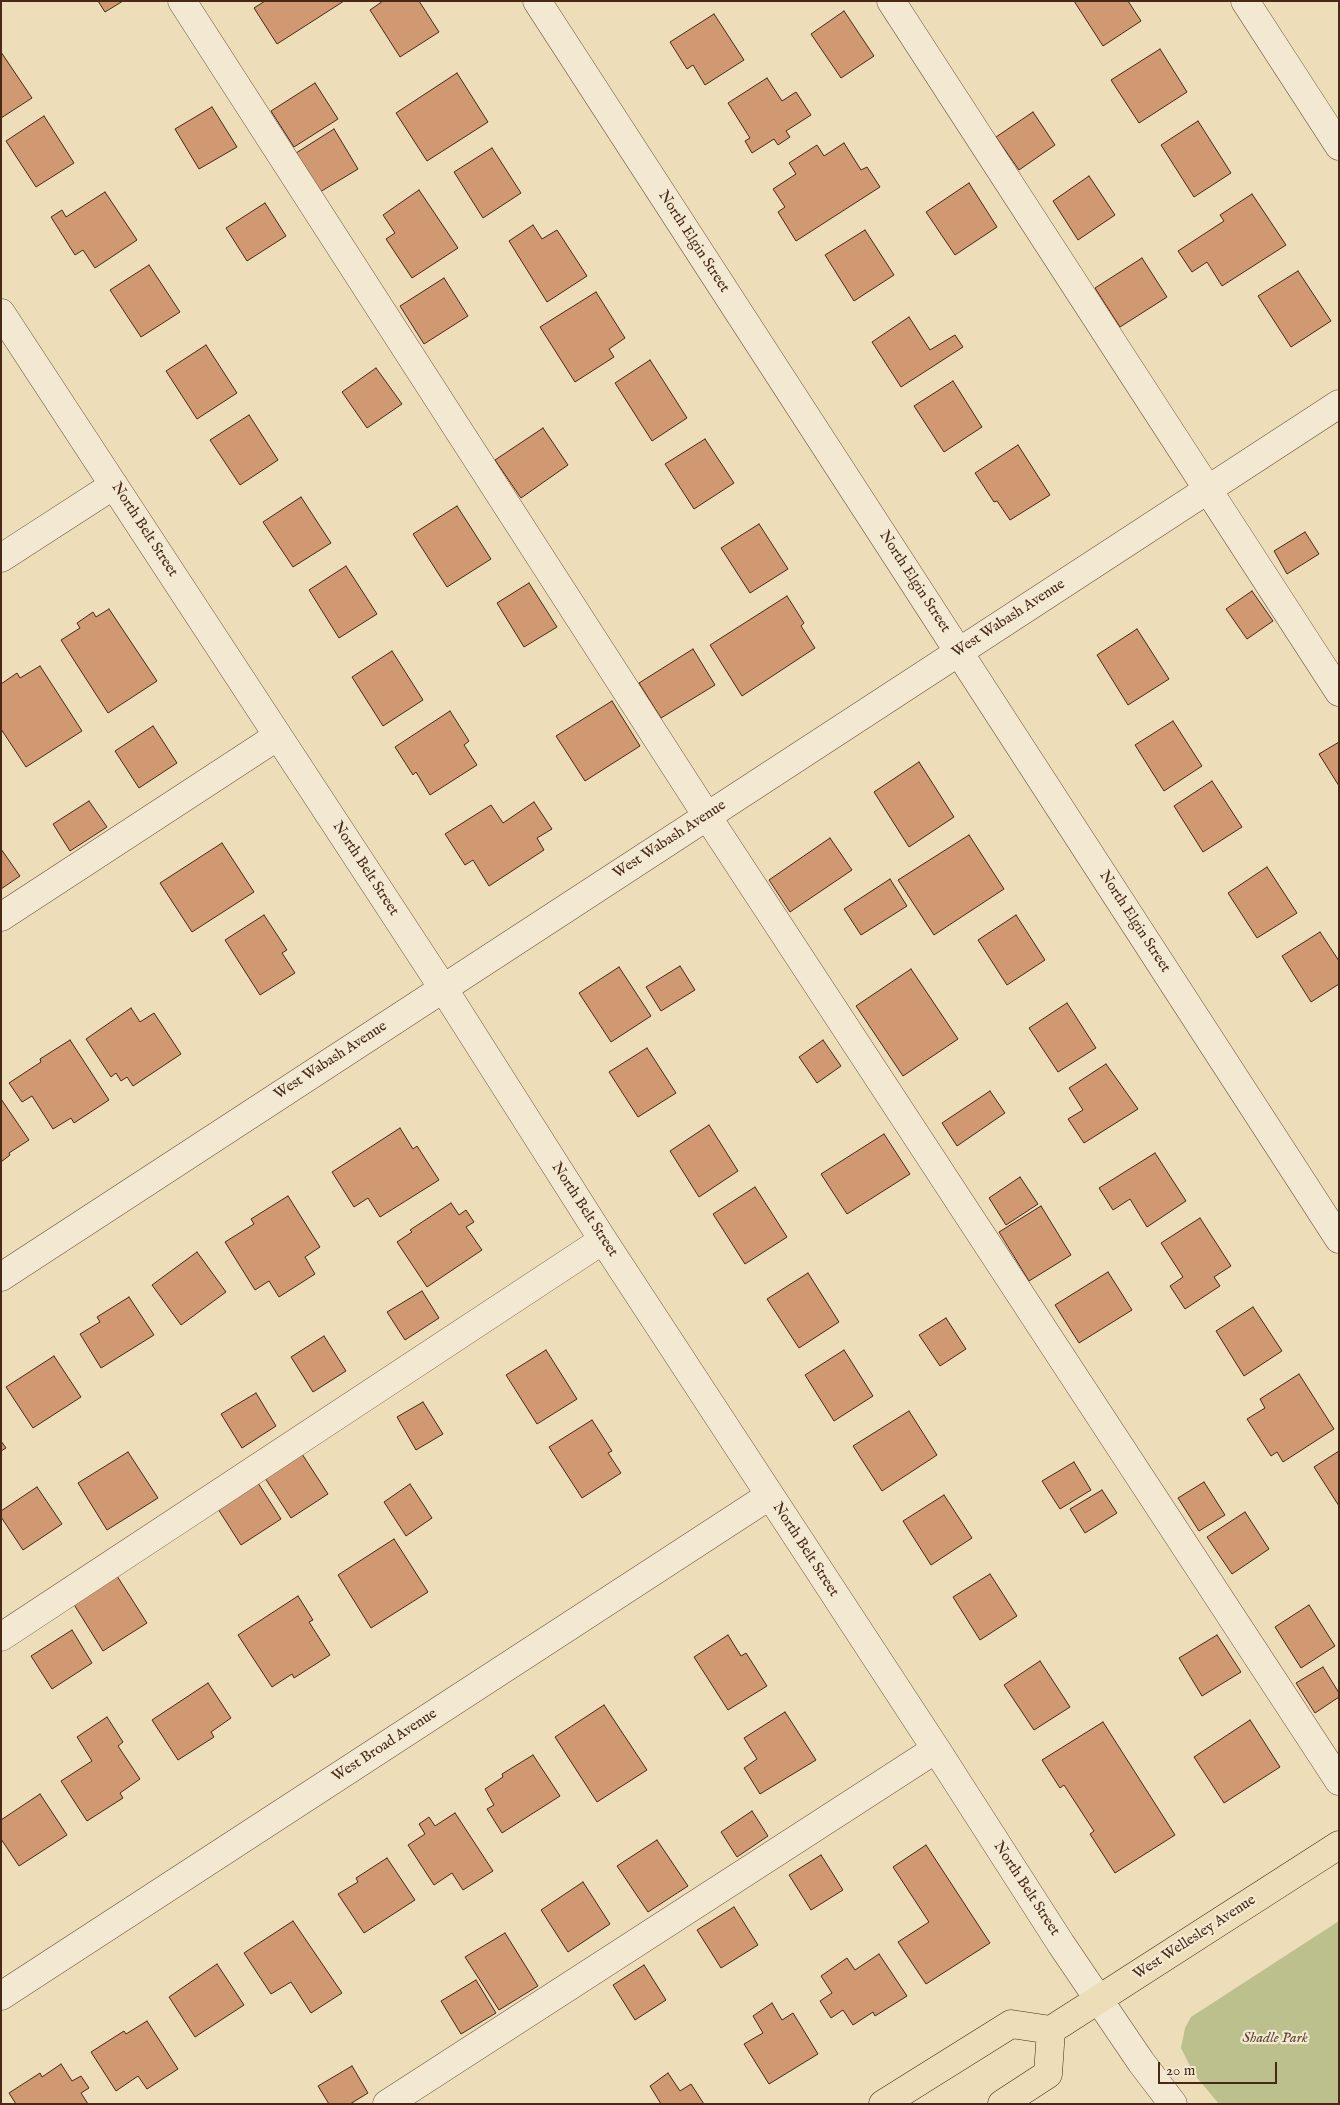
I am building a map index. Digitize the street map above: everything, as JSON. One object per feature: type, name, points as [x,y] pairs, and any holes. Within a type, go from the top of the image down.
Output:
[{"type":"main road","name":"West Wellesley Avenue","points":[[1051,2030],[1339,1845]]},
{"type":"main road","points":[[883,2104],[1011,2024],[1051,2030],[1048,2074],[1002,2104]]},
{"type":"street","points":[[182,1],[707,816],[1339,1781]]},
{"type":"street","name":"North Elgin Street","points":[[537,1],[1339,1239]]},
{"type":"street","points":[[891,1],[1339,692]]},
{"type":"street","points":[[1245,1],[1339,146]]},
{"type":"street","name":"North Belt Street","points":[[1,312],[443,988],[603,1240],[936,1749],[1052,1931],[1141,2062],[1173,2104]]},
{"type":"street","name":"West Wabash Avenue","points":[[1,1277],[1339,404]]},
{"type":"street","points":[[1,558],[114,485]]},
{"type":"street","points":[[1,917],[278,736]]},
{"type":"street","points":[[1,1636],[603,1240]]},
{"type":"street","name":"West Broad Avenue","points":[[1,1996],[769,1496]]},
{"type":"street","points":[[387,2104],[936,1749]]},
{"type":"green space","name":"Shadle Park","points":[[1339,1921],[1339,2104],[1219,2104],[1194,2074],[1181,2048],[1185,2028],[1191,2017]]},
{"type":"building","points":[[98,1],[123,1],[105,12]]},
{"type":"building","points":[[265,1],[344,1],[277,44],[254,8]]},
{"type":"building","points":[[383,1],[419,1],[439,32],[400,57],[370,10]]},
{"type":"building","points":[[1074,1],[1128,1],[1141,21],[1103,46]]},
{"type":"building","points":[[844,11],[874,56],[841,78],[811,34]]},
{"type":"building","points":[[714,14],[744,60],[705,85],[693,65],[687,69],[670,42]]},
{"type":"building","points":[[1160,49],[1187,92],[1139,123],[1111,80]]},
{"type":"building","points":[[1,52],[32,98],[1,118]]},
{"type":"building","points":[[457,73],[488,122],[427,161],[396,113]]},
{"type":"building","points":[[767,78],[782,101],[796,92],[811,115],[786,131],[790,137],[778,145],[774,139],[752,153],[745,141],[750,138],[728,103]]},
{"type":"building","points":[[315,83],[338,119],[294,147],[271,111]]},
{"type":"building","points":[[212,107],[237,147],[199,169],[175,129]]},
{"type":"building","points":[[1033,112],[1055,145],[1019,170],[996,137]]},
{"type":"building","points":[[44,116],[74,163],[36,187],[6,141]]},
{"type":"building","points":[[1198,121],[1231,173],[1194,197],[1161,145]]},
{"type":"building","points":[[334,129],[358,169],[320,192],[296,153]]},
{"type":"building","points":[[844,143],[861,170],[867,167],[880,187],[796,241],[778,212],[785,207],[773,189],[796,174],[789,163],[817,145],[824,156]]},
{"type":"building","points":[[492,148],[521,193],[483,218],[454,172]]},
{"type":"building","points":[[1089,176],[1115,215],[1078,240],[1053,201]]},
{"type":"building","points":[[969,183],[997,227],[955,255],[926,212]]},
{"type":"building","points":[[419,190],[458,248],[412,278],[386,239],[395,233],[383,215]]},
{"type":"building","points":[[105,192],[137,240],[95,268],[83,250],[75,255],[51,217],[62,210],[66,217]]},
{"type":"building","points":[[1252,194],[1286,245],[1222,286],[1207,262],[1192,272],[1178,251],[1224,221],[1220,215]]},
{"type":"building","points":[[265,203],[286,236],[247,261],[226,228]]},
{"type":"building","points":[[533,225],[542,239],[557,230],[587,276],[547,302],[509,241]]},
{"type":"building","points":[[865,230],[894,275],[854,301],[825,255]]},
{"type":"building","points":[[1142,258],[1167,297],[1120,327],[1095,288]]},
{"type":"building","points":[[149,265],[180,312],[141,337],[110,290]]},
{"type":"building","points":[[1298,271],[1331,321],[1291,347],[1258,296]]},
{"type":"building","points":[[444,278],[468,316],[424,344],[400,306]]},
{"type":"building","points":[[596,292],[625,338],[609,349],[614,357],[575,382],[540,327]]},
{"type":"building","points":[[909,317],[930,350],[955,335],[963,347],[901,387],[872,342]]},
{"type":"building","points":[[206,345],[237,393],[197,419],[166,371]]},
{"type":"building","points":[[650,360],[687,418],[652,441],[615,383]]},
{"type":"building","points":[[376,368],[402,404],[367,428],[342,392]]},
{"type":"building","points":[[953,381],[982,427],[944,452],[914,406]]},
{"type":"building","points":[[249,415],[278,460],[240,485],[210,440]]},
{"type":"building","points":[[543,428],[568,465],[521,498],[495,460]]},
{"type":"building","points":[[705,439],[734,483],[694,509],[665,464]]},
{"type":"building","points":[[1018,445],[1050,495],[1010,520],[997,501],[994,502],[975,473]]},
{"type":"building","points":[[301,497],[331,543],[293,567],[263,522]]},
{"type":"building","points":[[457,506],[491,559],[447,587],[413,534]]},
{"type":"building","points":[[759,524],[788,569],[750,593],[721,548]]},
{"type":"building","points":[[1305,532],[1319,554],[1287,574],[1274,551]]},
{"type":"building","points":[[346,566],[377,614],[339,638],[309,590]]},
{"type":"building","points":[[529,583],[557,627],[524,647],[497,603]]},
{"type":"building","points":[[1252,591],[1273,621],[1247,639],[1226,609]]},
{"type":"building","points":[[787,596],[804,623],[801,626],[815,648],[742,696],[710,645]]},
{"type":"building","points":[[109,609],[157,681],[108,713],[61,640],[80,628],[77,623],[93,612],[96,617]]},
{"type":"building","points":[[1137,629],[1169,679],[1128,705],[1097,655]]},
{"type":"building","points":[[693,649],[715,685],[661,718],[639,683]]},
{"type":"building","points":[[392,651],[423,700],[383,726],[352,677]]},
{"type":"building","points":[[40,666],[82,731],[26,767],[1,729],[1,684],[17,673],[20,678]]},
{"type":"building","points":[[612,701],[640,746],[585,781],[556,736]]},
{"type":"building","points":[[450,711],[469,741],[464,745],[477,765],[430,795],[416,772],[413,775],[395,747]]},
{"type":"building","points":[[1173,721],[1202,766],[1164,791],[1135,745]]},
{"type":"building","points":[[153,726],[177,763],[139,788],[115,751]]},
{"type":"building","points":[[1339,742],[1339,786],[1319,754]]},
{"type":"building","points":[[919,762],[954,817],[909,847],[874,792]]},
{"type":"building","points":[[1212,781],[1242,827],[1203,852],[1174,806]]},
{"type":"building","points":[[89,801],[107,827],[70,851],[53,824]]},
{"type":"building","points":[[534,802],[552,829],[537,838],[544,850],[489,886],[473,860],[465,865],[445,834],[491,805],[503,823]]},
{"type":"building","points":[[969,835],[1004,889],[934,935],[898,880]]},
{"type":"building","points":[[830,838],[852,870],[790,912],[769,880]]},
{"type":"building","points":[[222,843],[254,892],[192,932],[160,883]]},
{"type":"building","points":[[1,849],[20,876],[1,889]]},
{"type":"building","points":[[1267,867],[1297,913],[1257,938],[1228,893]]},
{"type":"building","points":[[890,879],[907,906],[861,935],[844,909]]},
{"type":"building","points":[[264,915],[287,950],[282,953],[295,973],[260,995],[225,940]]},
{"type":"building","points":[[1016,915],[1045,960],[1007,985],[978,940]]},
{"type":"building","points":[[1320,932],[1339,961],[1339,984],[1311,1002],[1282,956]]},
{"type":"building","points":[[680,966],[695,990],[661,1011],[646,987]]},
{"type":"building","points":[[619,967],[651,1016],[611,1042],[579,993]]},
{"type":"building","points":[[911,969],[958,1039],[903,1076],[856,1006]]},
{"type":"building","points":[[1067,1003],[1096,1048],[1058,1072],[1029,1028]]},
{"type":"building","points":[[131,1008],[140,1022],[154,1013],[181,1054],[133,1086],[127,1077],[121,1081],[116,1073],[111,1077],[86,1039]]},
{"type":"building","points":[[70,1040],[109,1100],[74,1123],[71,1118],[53,1129],[32,1096],[22,1102],[9,1083],[41,1062],[40,1059]]},
{"type":"building","points":[[823,1040],[841,1066],[817,1083],[799,1057]]},
{"type":"building","points":[[647,1048],[676,1093],[638,1117],[609,1072]]},
{"type":"building","points":[[1106,1064],[1138,1109],[1084,1143],[1068,1119],[1083,1110],[1069,1088]]},
{"type":"building","points":[[990,1091],[1005,1113],[957,1146],[942,1123]]},
{"type":"building","points":[[1,1099],[29,1140],[9,1153],[10,1155],[1,1162]]},
{"type":"building","points":[[709,1125],[738,1171],[699,1197],[670,1151]]},
{"type":"building","points":[[400,1128],[413,1149],[417,1146],[439,1180],[380,1217],[368,1198],[354,1207],[332,1172]]},
{"type":"building","points":[[884,1134],[910,1174],[847,1214],[821,1174]]},
{"type":"building","points":[[1155,1153],[1186,1201],[1147,1227],[1130,1199],[1113,1210],[1099,1188]]},
{"type":"building","points":[[1020,1177],[1038,1204],[1006,1225],[989,1198]]},
{"type":"building","points":[[755,1187],[787,1237],[745,1264],[713,1214]]},
{"type":"building","points":[[288,1196],[320,1247],[305,1257],[315,1274],[279,1297],[269,1281],[255,1290],[225,1242],[254,1224],[251,1219]]},
{"type":"building","points":[[451,1203],[459,1215],[466,1210],[474,1222],[466,1227],[482,1250],[427,1287],[397,1242],[412,1232],[410,1230]]},
{"type":"building","points":[[1041,1206],[1071,1255],[1029,1281],[999,1232]]},
{"type":"building","points":[[1200,1218],[1231,1266],[1214,1277],[1220,1286],[1185,1309],[1170,1286],[1183,1277],[1161,1243]]},
{"type":"building","points":[[197,1252],[226,1292],[181,1325],[152,1285]]},
{"type":"building","points":[[1108,1272],[1132,1310],[1079,1343],[1055,1305]]},
{"type":"building","points":[[808,1273],[839,1322],[799,1348],[767,1299]]},
{"type":"building","points":[[422,1291],[439,1318],[405,1340],[387,1312]]},
{"type":"building","points":[[129,1297],[154,1335],[101,1368],[80,1334],[100,1322],[97,1317]]},
{"type":"building","points":[[1253,1307],[1282,1351],[1244,1376],[1216,1331]]},
{"type":"building","points":[[946,1318],[966,1349],[940,1366],[919,1335]]},
{"type":"building","points":[[324,1336],[346,1371],[313,1392],[291,1357]]},
{"type":"building","points":[[546,1350],[577,1399],[537,1424],[506,1375]]},
{"type":"building","points":[[844,1350],[873,1396],[834,1421],[805,1375]]},
{"type":"building","points":[[54,1356],[81,1397],[33,1428],[6,1387]]},
{"type":"building","points":[[1299,1374],[1334,1429],[1283,1462],[1277,1452],[1271,1456],[1247,1419],[1265,1408],[1260,1399]]},
{"type":"building","points":[[256,1393],[276,1426],[242,1448],[221,1414]]},
{"type":"building","points":[[423,1402],[443,1434],[416,1450],[397,1417]]},
{"type":"building","points":[[909,1411],[937,1455],[882,1491],[853,1446]]},
{"type":"building","points":[[592,1420],[612,1451],[608,1453],[621,1473],[582,1498],[549,1447]]},
{"type":"building","points":[[1,1441],[6,1448],[1,1451]]},
{"type":"building","points":[[1339,1451],[1339,1506],[1314,1467]]},
{"type":"building","points":[[128,1452],[158,1498],[107,1530],[78,1483]]},
{"type":"building","points":[[302,1454],[328,1494],[291,1518],[265,1478]]},
{"type":"building","points":[[1074,1462],[1091,1490],[1060,1509],[1042,1481]]},
{"type":"building","points":[[1204,1482],[1225,1515],[1199,1531],[1178,1498]]},
{"type":"building","points":[[258,1483],[281,1519],[241,1545],[218,1509]]},
{"type":"building","points":[[410,1484],[432,1518],[406,1536],[384,1502]]},
{"type":"building","points":[[37,1487],[62,1524],[23,1550],[1,1517],[1,1511]]},
{"type":"building","points":[[1102,1490],[1117,1513],[1085,1533],[1070,1509]]},
{"type":"building","points":[[944,1495],[972,1538],[931,1565],[903,1521]]},
{"type":"building","points":[[1245,1512],[1269,1549],[1232,1574],[1207,1537]]},
{"type":"building","points":[[394,1539],[428,1592],[371,1628],[338,1575]]},
{"type":"building","points":[[990,1574],[1017,1616],[980,1640],[953,1597]]},
{"type":"building","points":[[117,1576],[147,1623],[103,1651],[73,1603]]},
{"type":"building","points":[[298,1596],[313,1620],[309,1622],[330,1655],[294,1678],[292,1674],[272,1687],[238,1635]]},
{"type":"building","points":[[1309,1605],[1335,1646],[1301,1668],[1275,1627]]},
{"type":"building","points":[[72,1630],[92,1663],[52,1689],[31,1656]]},
{"type":"building","points":[[728,1635],[741,1656],[746,1653],[767,1686],[728,1710],[694,1657]]},
{"type":"building","points":[[1217,1635],[1241,1672],[1202,1696],[1179,1658]]},
{"type":"building","points":[[1040,1661],[1070,1707],[1034,1730],[1004,1685]]},
{"type":"building","points":[[1323,1667],[1339,1693],[1339,1697],[1315,1713],[1296,1683]]},
{"type":"building","points":[[208,1683],[231,1718],[211,1732],[214,1737],[178,1760],[152,1720]]},
{"type":"building","points":[[604,1705],[647,1770],[597,1802],[555,1737]]},
{"type":"building","points":[[785,1712],[816,1760],[760,1794],[744,1768],[757,1759],[744,1738]]},
{"type":"building","points":[[107,1717],[123,1742],[118,1746],[140,1779],[120,1793],[123,1798],[87,1821],[61,1781],[92,1761],[77,1737]]},
{"type":"building","points":[[1250,1720],[1280,1767],[1224,1803],[1194,1757]]},
{"type":"building","points":[[1103,1722],[1175,1835],[1115,1873],[1090,1834],[1094,1831],[1064,1785],[1060,1788],[1042,1760]]},
{"type":"building","points":[[533,1755],[560,1796],[502,1833],[487,1809],[494,1805],[485,1789],[503,1777],[502,1774]]},
{"type":"building","points":[[40,1794],[67,1835],[19,1866],[1,1839],[1,1820]]},
{"type":"building","points":[[752,1811],[768,1836],[737,1857],[721,1832]]},
{"type":"building","points":[[455,1813],[493,1871],[463,1890],[452,1873],[434,1885],[408,1845],[425,1834],[419,1824],[429,1817],[435,1826]]},
{"type":"building","points":[[657,1840],[688,1886],[648,1912],[617,1866]]},
{"type":"building","points":[[926,1845],[990,1943],[926,1984],[898,1942],[929,1922],[893,1867]]},
{"type":"building","points":[[821,1855],[843,1890],[811,1910],[789,1875]]},
{"type":"building","points":[[387,1858],[415,1900],[364,1933],[338,1894],[358,1882],[356,1878]]},
{"type":"building","points":[[583,1882],[610,1924],[568,1952],[541,1910]]},
{"type":"building","points":[[734,1907],[758,1945],[721,1968],[697,1930]]},
{"type":"building","points":[[293,1921],[342,1993],[311,2013],[291,1982],[271,1994],[244,1953]]},
{"type":"building","points":[[505,1933],[538,1986],[499,2010],[465,1957]]},
{"type":"building","points":[[879,1954],[907,1996],[875,2016],[873,2012],[853,2025],[843,2010],[831,2018],[820,2001],[832,1993],[821,1976],[847,1958],[855,1970]]},
{"type":"building","points":[[217,1964],[244,2005],[195,2037],[169,1997]]},
{"type":"building","points":[[644,1965],[666,2000],[635,2020],[613,1985]]},
{"type":"building","points":[[476,1980],[496,2013],[461,2034],[441,2001]]},
{"type":"building","points":[[772,2003],[782,2020],[793,2013],[818,2054],[769,2084],[744,2044],[763,2033],[753,2016]]},
{"type":"building","points":[[147,2021],[178,2069],[147,2089],[138,2076],[116,2091],[91,2052],[124,2031],[126,2034]]},
{"type":"building","points":[[61,2064],[72,2081],[81,2076],[89,2088],[81,2093],[88,2104],[16,2104],[9,2093],[40,2073],[42,2077]]},
{"type":"building","points":[[352,2066],[368,2093],[350,2104],[329,2104],[318,2086]]},
{"type":"building","points":[[668,2073],[680,2091],[691,2084],[704,2104],[661,2104],[650,2086]]}]
